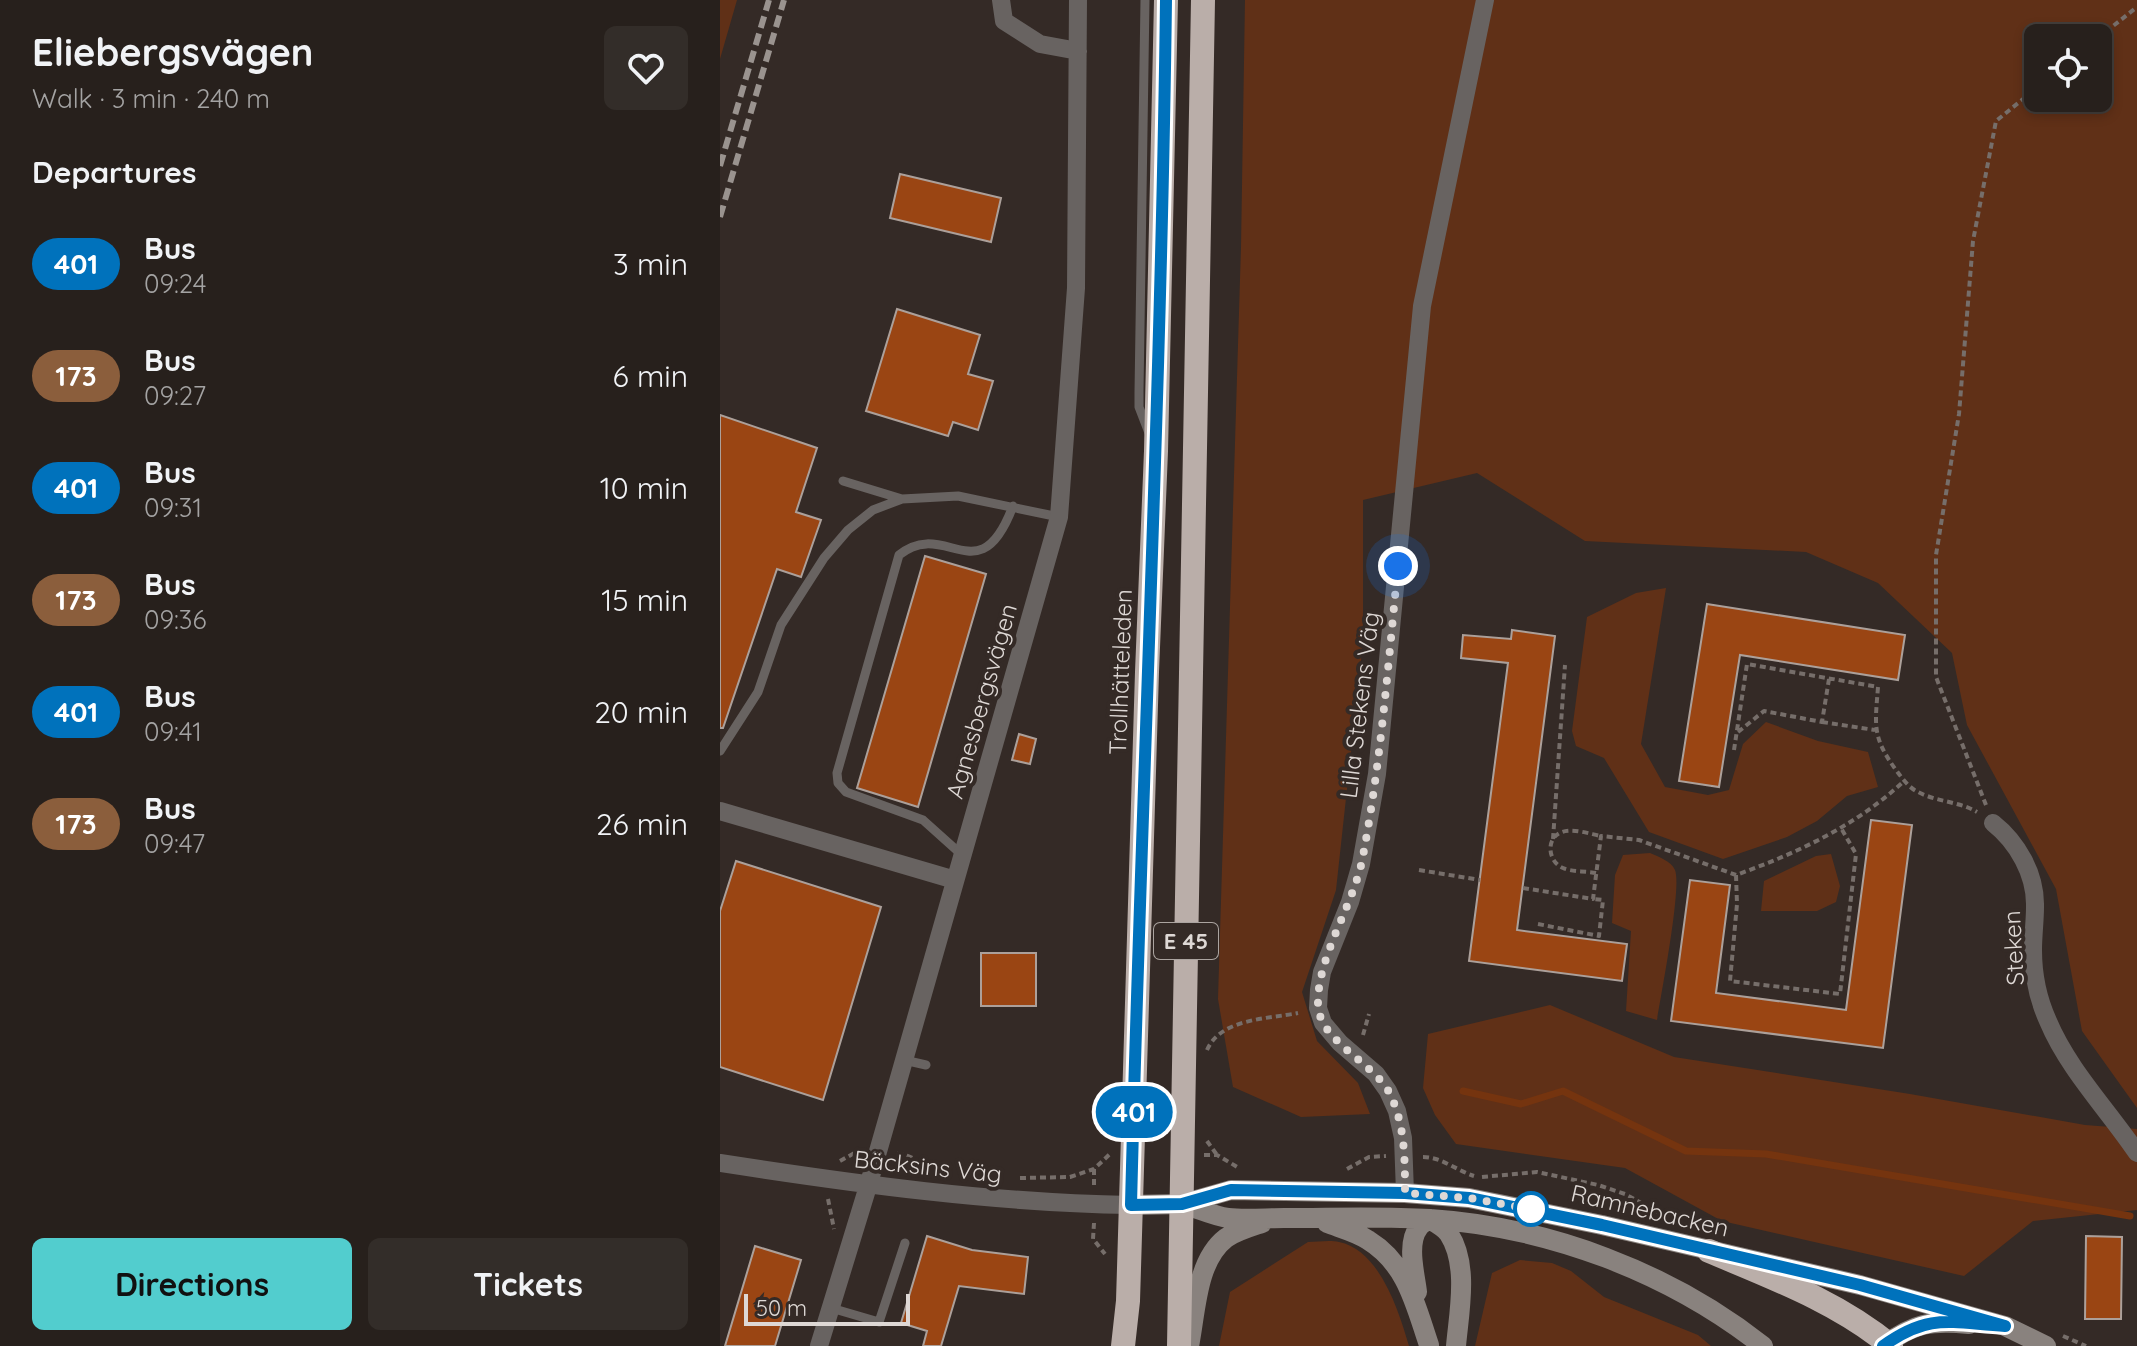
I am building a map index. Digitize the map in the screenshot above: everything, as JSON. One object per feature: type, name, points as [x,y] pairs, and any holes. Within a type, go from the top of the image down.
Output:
[{"type":"highway","name":"Trollhätteleden","points":[[1123,1346],[1128,1301],[1156,451],[1166,0]]},
{"type":"highway","name":"E 45","points":[[1179,1346],[1203,0]]},
{"type":"highway","points":[[1709,1251],[1822,1301],[1861,1323],[1887,1345]]},
{"type":"street","points":[[1001,0],[1004,21],[1040,44],[1078,51]]},
{"type":"street","name":"Agnesbergsvägen","points":[[819,1346],[869,1183],[1059,517],[1076,288],[1078,0]]},
{"type":"street","name":"Lilla Stekens Väg","points":[[1318,1008],[1322,972],[1350,902],[1361,864],[1377,774],[1422,306],[1485,0]]},
{"type":"street","points":[[720,811],[955,880]]},
{"type":"street","name":"Steken","points":[[1993,823],[2008,835],[2034,888],[2034,965],[2048,1022],[2078,1072],[2137,1153]]},
{"type":"street","points":[[1318,1008],[1323,1023],[1340,1043],[1376,1074],[1388,1091],[1397,1111],[1403,1138],[1405,1193],[1430,1219],[1448,1231],[1459,1263],[1460,1302],[1456,1346]]},
{"type":"street","name":"Bäcksins Väg","points":[[720,1163],[1063,1204],[1131,1205]]},
{"type":"street","name":"Ramnebacken","points":[[1131,1205],[1182,1204],[1231,1190],[1405,1193],[1469,1198],[1531,1209],[1860,1285],[2005,1326],[2046,1346]]},
{"type":"street","name":"Ramnebacken","points":[[1182,1204],[1228,1218],[1430,1219],[1476,1224],[1558,1242],[1595,1253],[1670,1286],[1715,1312],[1763,1346]]},
{"type":"street","name":"Ramnebacken","points":[[1189,1346],[1205,1266],[1215,1249],[1228,1237],[1277,1218]]},
{"type":"street","points":[[1316,1218],[1366,1239],[1393,1260],[1405,1277],[1429,1346]]},
{"type":"street","points":[[1429,1346],[1417,1295],[1413,1251],[1419,1226],[1430,1219]]},
{"type":"street","name":"Ramnebacken","points":[[1887,1345],[1902,1332],[1932,1322],[2005,1326]]},
{"type":"lane","points":[[1145,0],[1139,407],[1156,451]]},
{"type":"lane","points":[[843,481],[902,499]]},
{"type":"lane","points":[[720,751],[758,692],[781,625],[824,558],[848,530],[873,510],[902,499],[958,496],[1059,517]]},
{"type":"lane","points":[[962,855],[923,820],[846,792],[838,783],[837,773],[899,555],[912,545],[926,543],[972,553],[991,546],[1004,530],[1013,506]]},
{"type":"lane","points":[[904,1060],[926,1065]]},
{"type":"lane","points":[[831,1308],[879,1322],[905,1243]]},
{"type":"path","points":[[2112,27],[2137,7]]},
{"type":"path","points":[[1993,823],[1936,677],[1936,555],[1959,414],[1973,241],[1996,121],[2024,98]]},
{"type":"path","points":[[1734,750],[1747,664],[1878,687],[1875,730],[1881,750],[1904,781],[1917,792],[1956,802],[1993,823]]},
{"type":"path","points":[[1565,665],[1550,849],[1553,861],[1563,868],[1596,873]]},
{"type":"path","points":[[1822,722],[1829,679]]},
{"type":"path","points":[[1737,734],[1764,711],[1875,730]]},
{"type":"path","points":[[1553,839],[1560,832],[1572,831],[1639,840],[1736,875],[1789,856],[1841,828],[1904,781]]},
{"type":"path","points":[[1736,875],[1737,904],[1730,981],[1840,994],[1856,854],[1841,828]]},
{"type":"path","points":[[1593,899],[1601,836]]},
{"type":"path","points":[[1419,870],[1480,880]]},
{"type":"path","points":[[1523,888],[1603,900],[1599,936],[1538,924]]},
{"type":"path","points":[[1206,1054],[1211,1041],[1228,1027],[1318,1008]]},
{"type":"path","points":[[1203,1132],[1217,1155]]},
{"type":"path","points":[[1094,1169],[1093,1239],[1107,1258]]},
{"type":"shaded area","points":[[720,0],[737,0],[720,59]]},
{"type":"shaded area","points":[[1245,0],[2137,0],[2137,1108],[2082,1031],[2056,889],[1967,725],[1952,653],[1878,583],[1806,552],[1585,541],[1477,473],[1363,500],[1363,642],[1336,890],[1302,992],[1317,1041],[1358,1083],[1370,1114],[1301,1117],[1233,1087],[1218,999],[1241,247]]},
{"type":"shaded area","points":[[1666,588],[1641,744],[1665,787],[1708,795],[1729,790],[1743,744],[1766,722],[1818,741],[1868,752],[1878,787],[1847,796],[1817,821],[1787,837],[1723,859],[1649,832],[1604,758],[1576,746],[1572,731],[1587,617],[1636,593]]},
{"type":"shaded area","points":[[1650,853],[1671,864],[1676,880],[1657,1020],[1626,1011],[1631,931],[1612,923],[1615,875],[1623,855]]},
{"type":"shaded area","points":[[1831,854],[1840,886],[1836,902],[1817,911],[1761,911],[1764,881],[1816,856]]},
{"type":"shaded area","points":[[1550,1005],[1674,1057],[2085,1125],[2137,1129],[2137,1210],[2033,1221],[1964,1276],[1722,1221],[1625,1168],[1456,1144],[1435,1115],[1423,1088],[1428,1034]]},
{"type":"shaded area","points":[[1308,1242],[1339,1242],[1353,1247],[1366,1257],[1386,1284],[1409,1346],[1219,1346],[1230,1292]]},
{"type":"shaded area","points":[[1520,1260],[1552,1263],[1571,1271],[1604,1297],[1698,1335],[1711,1346],[1475,1346],[1492,1273]]},
{"type":"building","points":[[900,174],[1001,198],[991,242],[890,218]]},
{"type":"building","points":[[897,309],[980,335],[968,374],[993,381],[978,430],[953,422],[948,436],[866,411]]},
{"type":"building","points":[[720,415],[817,448],[796,512],[821,520],[801,577],[777,569],[723,728],[720,728]]},
{"type":"building","points":[[925,556],[986,574],[918,807],[857,788]]},
{"type":"building","points":[[1707,604],[1905,635],[1898,680],[1740,655],[1719,787],[1679,781]]},
{"type":"building","points":[[1512,630],[1555,636],[1517,930],[1627,944],[1622,981],[1469,961],[1508,663],[1461,658],[1463,635],[1511,639]]},
{"type":"building","points":[[1019,734],[1036,739],[1030,764],[1012,760]]},
{"type":"building","points":[[1871,820],[1912,825],[1883,1048],[1671,1021],[1690,880],[1730,885],[1716,993],[1846,1010]]},
{"type":"building","points":[[736,861],[881,907],[823,1100],[720,1067],[720,911]]},
{"type":"building","points":[[981,953],[1036,953],[1036,1006],[981,1006]]},
{"type":"building","points":[[927,1236],[972,1250],[1028,1257],[1024,1294],[959,1286],[941,1346],[923,1346],[927,1331],[901,1323]]},
{"type":"building","points":[[2086,1236],[2122,1237],[2121,1319],[2085,1319]]},
{"type":"building","points":[[755,1246],[801,1260],[775,1346],[725,1346]]},
{"type":"waterway","points":[[1463,1091],[1521,1104],[1563,1091],[1686,1151],[1766,1154],[2130,1216]]},
{"type":"railway","points":[[720,166],[769,0]]},
{"type":"railway","points":[[720,217],[784,0]]},
{"type":"bus line","name":"401","points":[[1166,0],[1156,451],[1131,1205],[1182,1204],[1231,1190],[1405,1193],[1469,1198],[1531,1209],[1860,1285],[2005,1326],[1932,1322],[1902,1332],[1883,1346]]},
{"type":"route","points":[[1398,566],[1383,727],[1361,864],[1350,902],[1322,972],[1318,1008],[1323,1023],[1340,1043],[1376,1074],[1388,1091],[1397,1111],[1403,1138],[1405,1193],[1469,1198],[1531,1209]]}]
